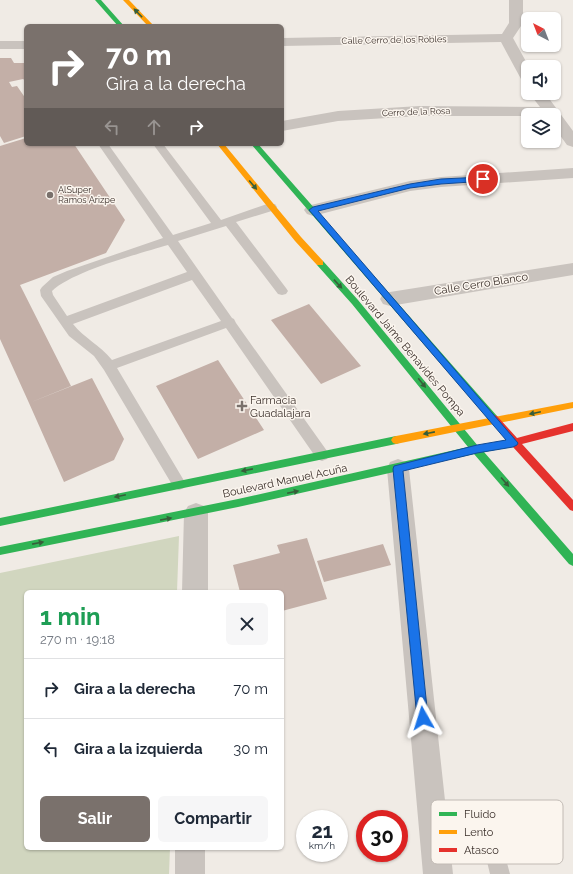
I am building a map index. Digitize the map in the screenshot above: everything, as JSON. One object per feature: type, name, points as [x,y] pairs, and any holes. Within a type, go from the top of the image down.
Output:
[{"type":"main road","points":[[98,0],[119,24]]},
{"type":"main road","points":[[126,0],[149,24]]},
{"type":"main road","name":"Boulevard Jaime Benavides Pompa","points":[[222,146],[303,245],[360,308],[457,428],[477,449],[573,561]]},
{"type":"main road","name":"Boulevard Jaime Benavides Pompa","points":[[256,146],[313,210],[513,443],[573,507]]},
{"type":"main road","points":[[234,162],[252,167]]},
{"type":"main road","points":[[270,176],[300,195]]},
{"type":"main road","name":"Boulevard Manuel Acuña","points":[[0,522],[178,484],[573,405]]},
{"type":"main road","name":"Boulevard Manuel Acuña","points":[[0,551],[196,513],[398,469],[477,449],[513,443],[573,428]]},
{"type":"street","points":[[516,0],[516,23],[506,38],[521,67]]},
{"type":"street","name":"Calle Cerro de los Robles","points":[[284,42],[506,38]]},
{"type":"street","points":[[0,45],[24,45]]},
{"type":"street","points":[[542,100],[548,108]]},
{"type":"street","name":"Cerro de la Rosa","points":[[284,126],[338,116],[420,111],[521,113]]},
{"type":"street","points":[[561,125],[573,142]]},
{"type":"street","points":[[313,210],[418,185],[441,182],[573,173]]},
{"type":"street","name":"Calle Cerro Blanco","points":[[390,299],[573,269]]},
{"type":"street","points":[[398,469],[431,803]]},
{"type":"street","points":[[195,590],[196,513]]},
{"type":"street","points":[[190,850],[190,874]]},
{"type":"street","points":[[437,864],[438,874]]},
{"type":"lane","points":[[104,146],[170,240],[230,322],[322,455]]},
{"type":"lane","points":[[160,146],[282,291]]},
{"type":"lane","points":[[178,484],[108,366],[99,353],[73,334],[47,296],[46,290],[51,284],[75,273],[271,207]]},
{"type":"lane","points":[[64,322],[195,274]]},
{"type":"lane","points":[[108,366],[230,322]]},
{"type":"lane","points":[[498,864],[500,874]]},
{"type":"green space","points":[[179,536],[177,590],[24,590],[24,850],[170,850],[169,874],[0,874],[0,573]]},
{"type":"building","points":[[0,58],[11,58],[14,63],[24,63],[24,80],[9,82],[12,87],[17,86],[24,96],[24,137],[4,143],[0,136]]},
{"type":"building","points":[[24,139],[24,146],[75,146],[125,220],[106,253],[20,285],[71,386],[29,403],[0,339],[0,146]]},
{"type":"building","points":[[309,304],[361,366],[321,384],[271,320]]},
{"type":"building","points":[[218,360],[264,430],[198,459],[156,386]]},
{"type":"building","points":[[92,378],[124,439],[114,460],[64,482],[29,403]]},
{"type":"building","points":[[307,538],[327,599],[284,610],[284,590],[239,590],[233,565],[280,553],[277,545]]},
{"type":"building","points":[[383,544],[391,565],[324,582],[317,561]]},
{"type":"traffic: fast","points":[[98,0],[119,24]]},
{"type":"traffic: fast","points":[[256,146],[494,419]]},
{"type":"traffic: fast","points":[[320,263],[355,302],[457,428],[573,561]]},
{"type":"traffic: fast","points":[[0,522],[396,440]]},
{"type":"traffic: fast","points":[[0,551],[238,503],[464,452],[513,443]]},
{"type":"traffic: slow","points":[[126,0],[149,24]]},
{"type":"traffic: slow","points":[[222,146],[298,239],[320,263]]},
{"type":"traffic: slow","points":[[495,421],[573,405]]},
{"type":"traffic: slow","points":[[396,440],[495,421]]},
{"type":"traffic: jam","points":[[494,419],[573,507]]},
{"type":"traffic: jam","points":[[513,443],[573,427]]},
{"type":"place","name":"AlSuper Ramos Arizpe","points":[[50,195]]},
{"type":"place","name":"Farmacia Guadalajara","points":[[242,406]]},
{"type":"route","points":[[423,718],[398,469],[477,449],[513,443],[313,210],[410,186],[483,179]]}]
